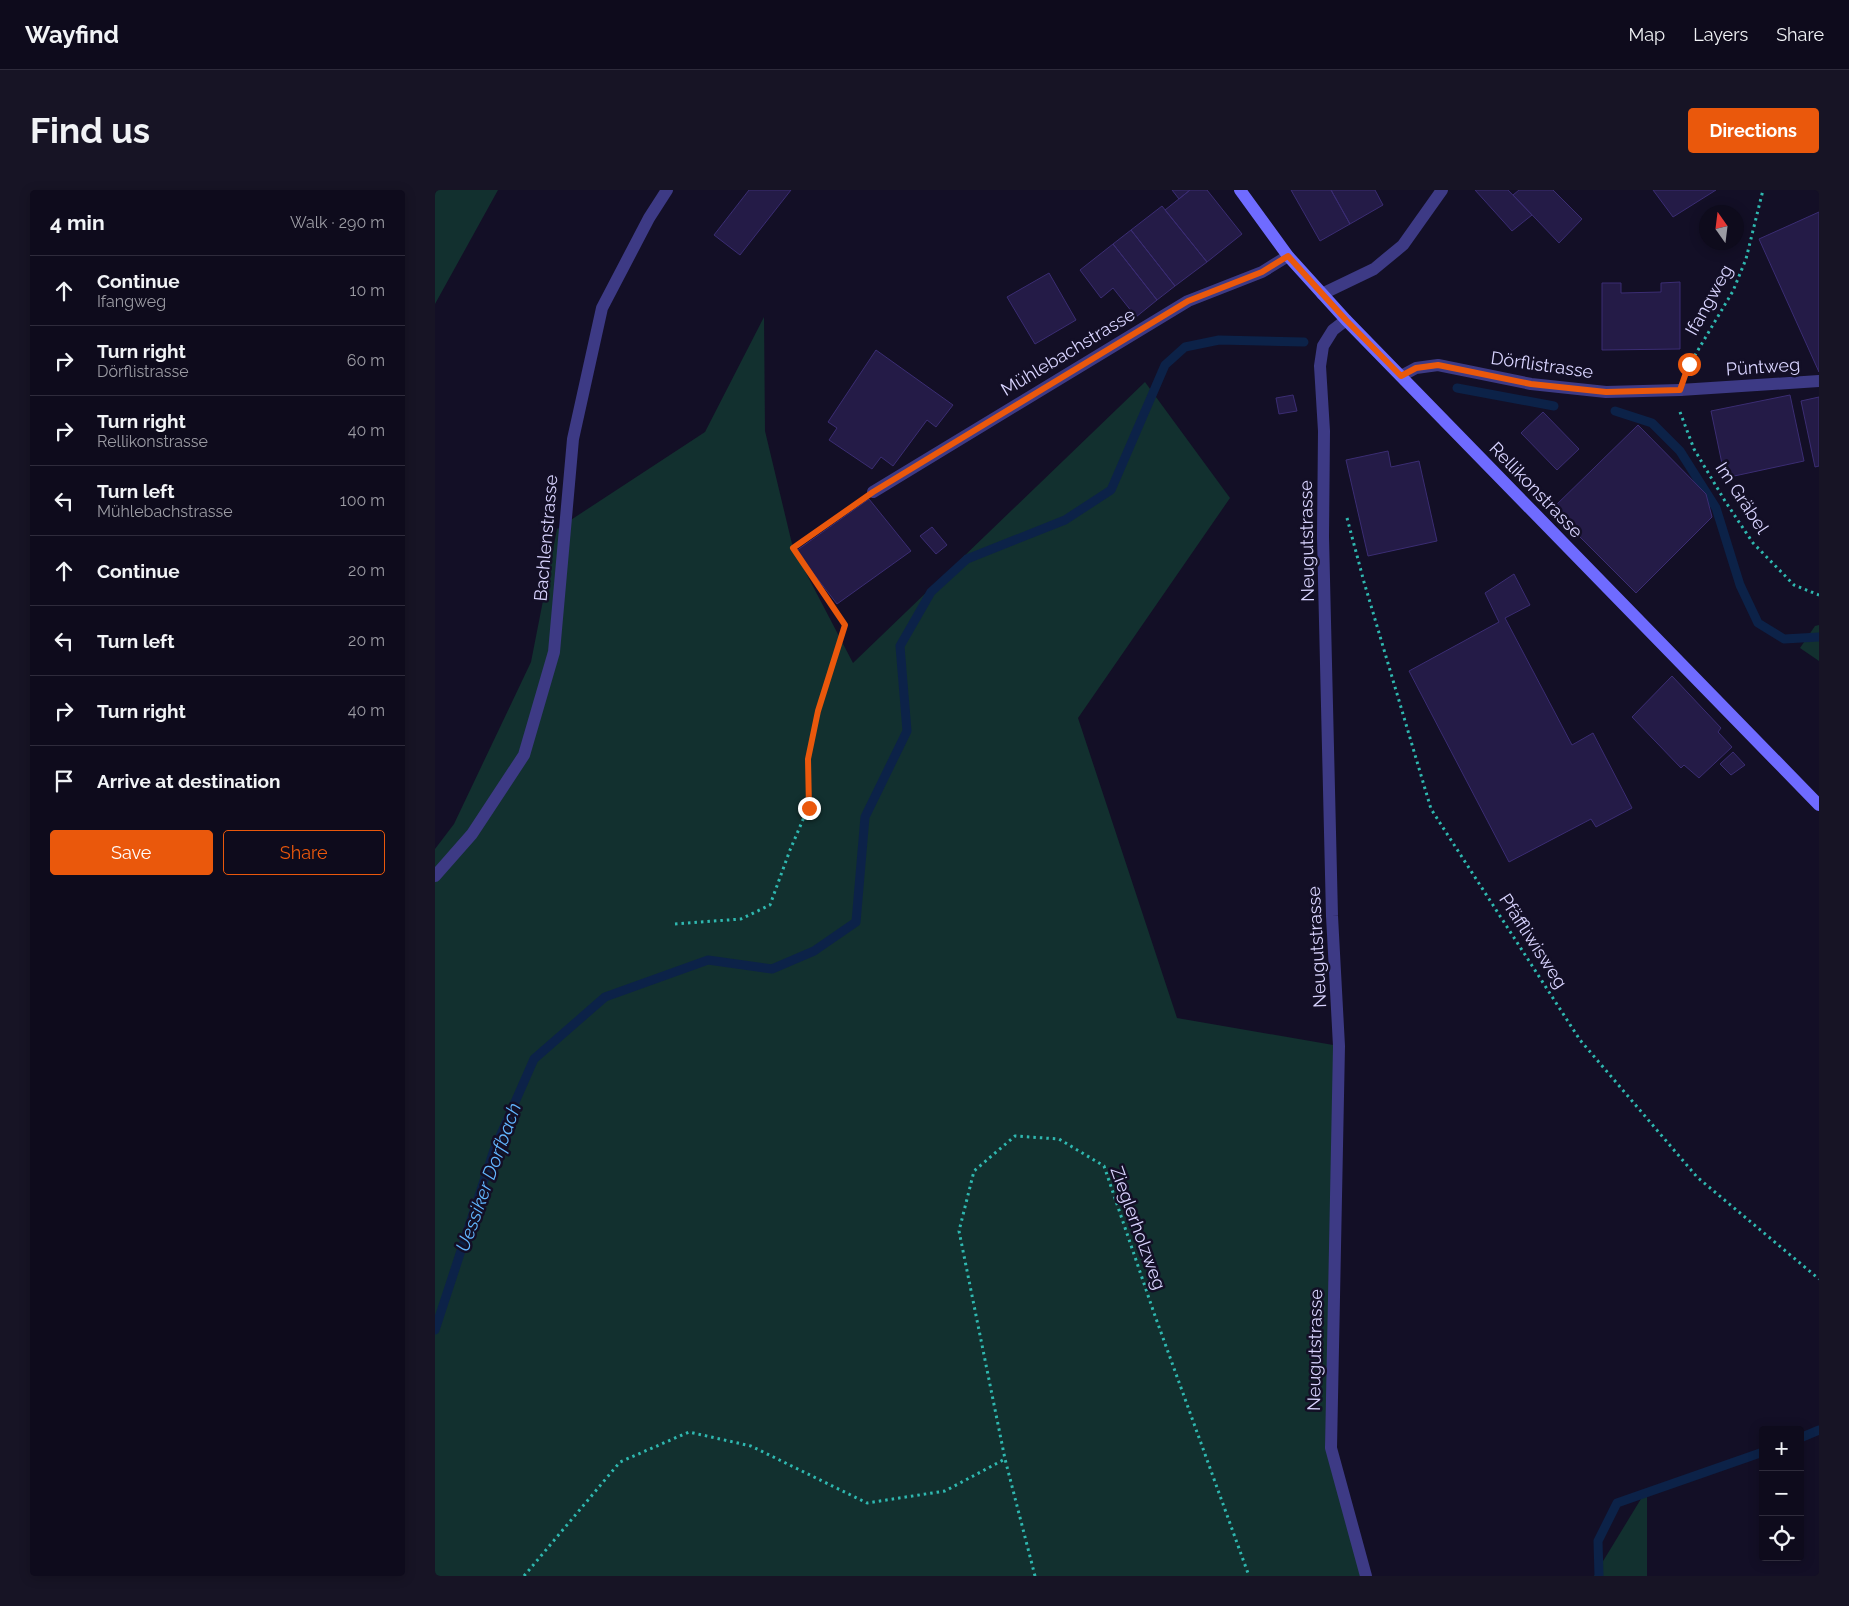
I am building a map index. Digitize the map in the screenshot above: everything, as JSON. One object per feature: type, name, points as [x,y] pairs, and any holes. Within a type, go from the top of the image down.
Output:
[{"type":"street","name":"Bachlenstrasse","points":[[435,876],[472,834],[524,755],[554,652],[573,439],[602,308],[649,218],[667,190]]},
{"type":"street","name":"Rellikonstrasse","points":[[1240,190],[1288,256],[1346,320],[1819,805]]},
{"type":"street","points":[[1322,294],[1374,268],[1403,245],[1442,190]]},
{"type":"street","name":"Mühlebachstrasse","points":[[873,492],[1188,301],[1262,272],[1288,256]]},
{"type":"street","name":"Neugutstrasse","points":[[1346,320],[1333,330],[1323,346],[1320,366],[1324,431],[1323,537],[1333,916],[1339,1046],[1331,1448],[1365,1576]]},
{"type":"street","name":"Dörflistrasse","points":[[1401,376],[1416,368],[1438,365],[1531,384],[1606,392],[1680,390]]},
{"type":"street","name":"Püntweg","points":[[1680,390],[1819,381]]},
{"type":"path","name":"Ifangweg","points":[[1680,390],[1689,364],[1733,291],[1743,267],[1763,190]]},
{"type":"path","name":"Im Gräbel","points":[[1680,390],[1679,407],[1694,449],[1729,508],[1753,543],[1794,585],[1819,594]]},
{"type":"path","points":[[675,924],[741,919],[770,905],[790,850],[809,808],[808,759],[818,711],[845,625],[793,548],[873,492]]},
{"type":"path","name":"Pfäffliwisweg","points":[[1353,539],[1431,809],[1580,1040],[1697,1176],[1819,1278]]},
{"type":"path","name":"Zieglerholzweg","points":[[1035,1576],[1005,1458],[959,1231],[974,1171],[1015,1136],[1059,1139],[1104,1166],[1154,1313],[1249,1576]]},
{"type":"path","points":[[524,1576],[620,1462],[689,1432],[751,1446],[867,1503],[945,1491],[1005,1458]]},
{"type":"green space","points":[[435,190],[498,190],[435,304]]},
{"type":"green space","points":[[764,317],[765,431],[793,548],[853,663],[1145,382],[1230,498],[1078,718],[1177,1018],[1339,1046],[1331,1448],[1366,1576],[435,1576],[435,849],[454,824],[531,662],[557,529],[705,432]]},
{"type":"green space","points":[[1819,625],[1819,661],[1800,648],[1815,626]]},
{"type":"green space","points":[[1647,1489],[1647,1576],[1594,1576]]},
{"type":"building","points":[[749,190],[791,190],[740,255],[714,235]]},
{"type":"building","points":[[1172,190],[1190,190],[1179,199]]},
{"type":"building","points":[[1190,190],[1207,190],[1242,234],[1207,262],[1165,210]]},
{"type":"building","points":[[1291,190],[1331,190],[1350,224],[1320,241]]},
{"type":"building","points":[[1331,190],[1375,190],[1383,205],[1350,224]]},
{"type":"building","points":[[1475,190],[1508,190],[1532,215],[1512,231]]},
{"type":"building","points":[[1519,190],[1553,190],[1582,219],[1559,243],[1513,195]]},
{"type":"building","points":[[1653,190],[1716,190],[1673,217]]},
{"type":"building","points":[[1162,206],[1207,262],[1175,286],[1131,230]]},
{"type":"building","points":[[1819,212],[1819,372],[1759,239]]},
{"type":"building","points":[[1131,230],[1175,286],[1157,300],[1113,244]]},
{"type":"building","points":[[1113,244],[1157,300],[1136,317],[1113,288],[1101,298],[1080,270]]},
{"type":"building","points":[[1049,273],[1076,320],[1035,344],[1007,297]]},
{"type":"building","points":[[1680,282],[1680,349],[1602,350],[1602,283],[1621,283],[1621,293],[1661,292],[1661,283]]},
{"type":"building","points":[[876,350],[953,405],[936,427],[927,420],[893,466],[881,457],[872,469],[829,440],[837,428],[828,422]]},
{"type":"building","points":[[1293,395],[1297,411],[1279,414],[1276,398]]},
{"type":"building","points":[[1790,395],[1804,461],[1725,478],[1711,411]]},
{"type":"building","points":[[1819,397],[1819,466],[1815,467],[1801,401]]},
{"type":"building","points":[[1543,412],[1579,449],[1557,470],[1521,433]]},
{"type":"building","points":[[1638,425],[1706,494],[1712,517],[1636,593],[1552,509]]},
{"type":"building","points":[[1388,451],[1391,467],[1419,461],[1437,541],[1368,556],[1346,460]]},
{"type":"building","points":[[869,499],[911,551],[837,604],[796,551]]},
{"type":"building","points":[[932,527],[947,545],[936,554],[920,536]]},
{"type":"building","points":[[1514,574],[1530,605],[1505,618],[1572,745],[1593,733],[1632,808],[1596,827],[1591,819],[1509,862],[1409,671],[1499,622],[1485,593]]},
{"type":"building","points":[[1672,676],[1721,728],[1718,732],[1732,747],[1699,778],[1684,765],[1681,768],[1632,717]]},
{"type":"building","points":[[1733,752],[1745,765],[1731,775],[1720,764]]},
{"type":"waterway","name":"Uessiker Dorfbach","points":[[435,1330],[494,1150],[534,1059],[605,997],[708,960],[772,969],[814,951],[856,922],[865,817],[907,731],[900,646],[931,592],[967,559],[1065,520],[1111,490],[1165,365],[1185,347],[1219,340],[1304,342]]},
{"type":"waterway","name":"Uessiker Dorfbach","points":[[1457,388],[1554,406]]},
{"type":"waterway","name":"Uessiker Dorfbach","points":[[1615,411],[1652,423],[1680,451],[1716,508],[1740,585],[1758,623],[1784,639],[1819,637]]},
{"type":"waterway","points":[[1804,1436],[1819,1430]]},
{"type":"waterway","points":[[1599,1576],[1598,1541],[1617,1503],[1759,1453]]},
{"type":"route","points":[[809,808],[808,759],[818,711],[845,625],[793,548],[873,492],[1188,301],[1262,272],[1288,256],[1346,320],[1401,376],[1416,368],[1438,365],[1531,384],[1606,392],[1680,390],[1689,364]]}]
